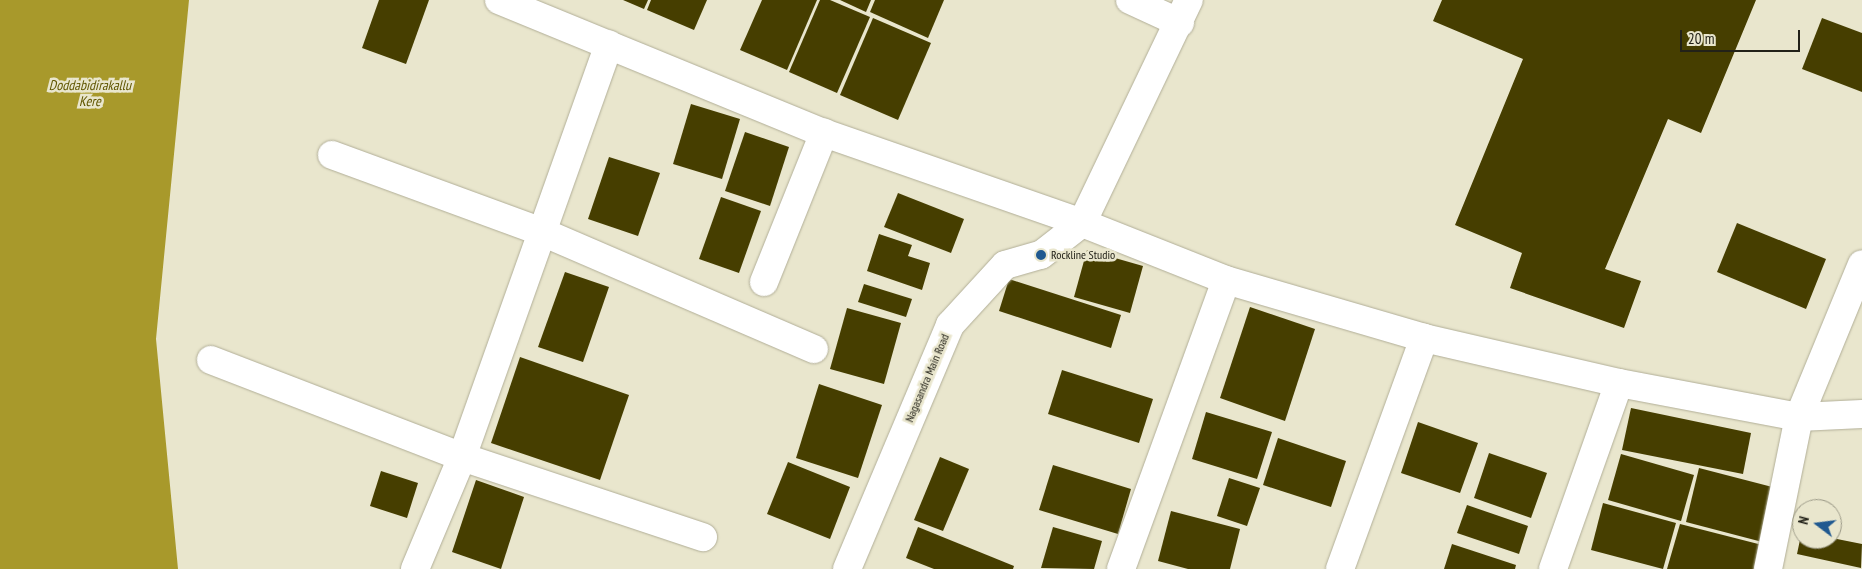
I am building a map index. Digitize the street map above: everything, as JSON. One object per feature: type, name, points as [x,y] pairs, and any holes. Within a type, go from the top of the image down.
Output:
[{"type":"street","points":[[499,0],[824,132],[1082,223],[1226,280],[1424,338],[1619,383],[1799,417],[1862,414]]},
{"type":"street","points":[[1130,0],[1184,12]]},
{"type":"street","name":"Nagasandra Main Road","points":[[848,569],[950,325],[1005,265],[1041,255],[1082,223],[1184,12]]},
{"type":"street","points":[[415,569],[462,457],[609,44]]},
{"type":"street","points":[[764,282],[824,132]]},
{"type":"street","points":[[332,155],[542,232],[814,349]]},
{"type":"street","points":[[1768,569],[1799,417],[1862,264]]},
{"type":"street","points":[[1121,569],[1226,280]]},
{"type":"street","points":[[1340,569],[1424,338]]},
{"type":"street","points":[[212,360],[462,457],[703,537]]},
{"type":"street","points":[[1553,569],[1619,383]]},
{"type":"water","name":"Doddabidirakallu Kere","points":[[0,0],[189,0],[156,339],[178,569],[0,569]]},
{"type":"building","points":[[379,0],[429,0],[406,64],[362,48]]},
{"type":"building","points":[[623,0],[648,0],[644,9]]},
{"type":"building","points":[[651,0],[707,0],[694,30],[647,10]]},
{"type":"building","points":[[762,0],[817,0],[787,70],[740,50]]},
{"type":"building","points":[[820,0],[830,0],[870,17],[837,93],[789,72]]},
{"type":"building","points":[[840,0],[871,0],[866,12]]},
{"type":"building","points":[[875,0],[944,0],[928,38],[870,12]]},
{"type":"building","points":[[1442,0],[1756,0],[1701,133],[1668,119],[1605,269],[1641,281],[1624,328],[1510,288],[1522,253],[1455,225],[1523,59],[1433,21]]},
{"type":"building","points":[[873,18],[931,43],[898,120],[840,95]]},
{"type":"building","points":[[1822,18],[1862,33],[1862,92],[1802,69]]},
{"type":"building","points":[[691,104],[740,119],[722,179],[673,164]]},
{"type":"building","points":[[745,132],[789,147],[770,206],[725,191]]},
{"type":"building","points":[[609,157],[660,173],[638,236],[588,219]]},
{"type":"building","points":[[898,193],[964,219],[951,253],[884,227]]},
{"type":"building","points":[[721,197],[761,211],[739,273],[699,259]]},
{"type":"building","points":[[1737,223],[1826,259],[1806,309],[1717,272]]},
{"type":"building","points":[[879,234],[912,245],[908,256],[930,263],[922,290],[867,271]]},
{"type":"building","points":[[1087,250],[1143,266],[1130,313],[1074,297]]},
{"type":"building","points":[[565,272],[609,287],[583,362],[538,347]]},
{"type":"building","points":[[1009,279],[1121,315],[1111,348],[999,311]]},
{"type":"building","points":[[864,284],[912,299],[906,317],[858,302]]},
{"type":"building","points":[[1250,307],[1315,329],[1285,421],[1220,398]]},
{"type":"building","points":[[847,308],[901,323],[884,384],[830,369]]},
{"type":"building","points":[[520,357],[629,395],[600,480],[491,443]]},
{"type":"building","points":[[1062,370],[1153,399],[1139,443],[1048,414]]},
{"type":"building","points":[[819,384],[882,405],[858,478],[796,458]]},
{"type":"building","points":[[1631,408],[1751,433],[1743,474],[1622,450]]},
{"type":"building","points":[[1206,412],[1272,432],[1257,479],[1192,459]]},
{"type":"building","points":[[1418,422],[1478,443],[1460,493],[1401,473]]},
{"type":"building","points":[[1278,438],[1346,461],[1331,507],[1263,485]]},
{"type":"building","points":[[1489,453],[1547,473],[1531,518],[1474,498]]},
{"type":"building","points":[[1621,454],[1694,475],[1681,521],[1608,500]]},
{"type":"building","points":[[940,457],[969,469],[943,531],[914,520]]},
{"type":"building","points":[[788,462],[850,487],[830,539],[767,514]]},
{"type":"building","points":[[1053,465],[1131,489],[1118,534],[1039,510]]},
{"type":"building","points":[[1699,468],[1784,490],[1770,544],[1686,522]]},
{"type":"building","points":[[381,471],[418,483],[407,518],[370,506]]},
{"type":"building","points":[[1229,478],[1260,488],[1247,526],[1217,516]]},
{"type":"building","points":[[476,480],[524,497],[501,569],[452,552]]},
{"type":"building","points":[[1603,503],[1676,523],[1663,569],[1591,550]]},
{"type":"building","points":[[1467,505],[1528,526],[1519,554],[1457,533]]},
{"type":"building","points":[[1171,511],[1240,529],[1230,569],[1188,569],[1158,561]]},
{"type":"building","points":[[1680,524],[1770,547],[1764,569],[1667,569]]},
{"type":"building","points":[[918,527],[1014,566],[1013,569],[934,569],[906,558]]},
{"type":"building","points":[[1053,527],[1102,541],[1094,569],[1041,568]]},
{"type":"building","points":[[1842,540],[1862,544],[1861,568],[1797,554],[1798,549],[1842,549]]},
{"type":"building","points":[[1452,544],[1516,565],[1515,569],[1444,569]]},
{"type":"place","name":"Rockline Studio","points":[[1041,255]]}]
